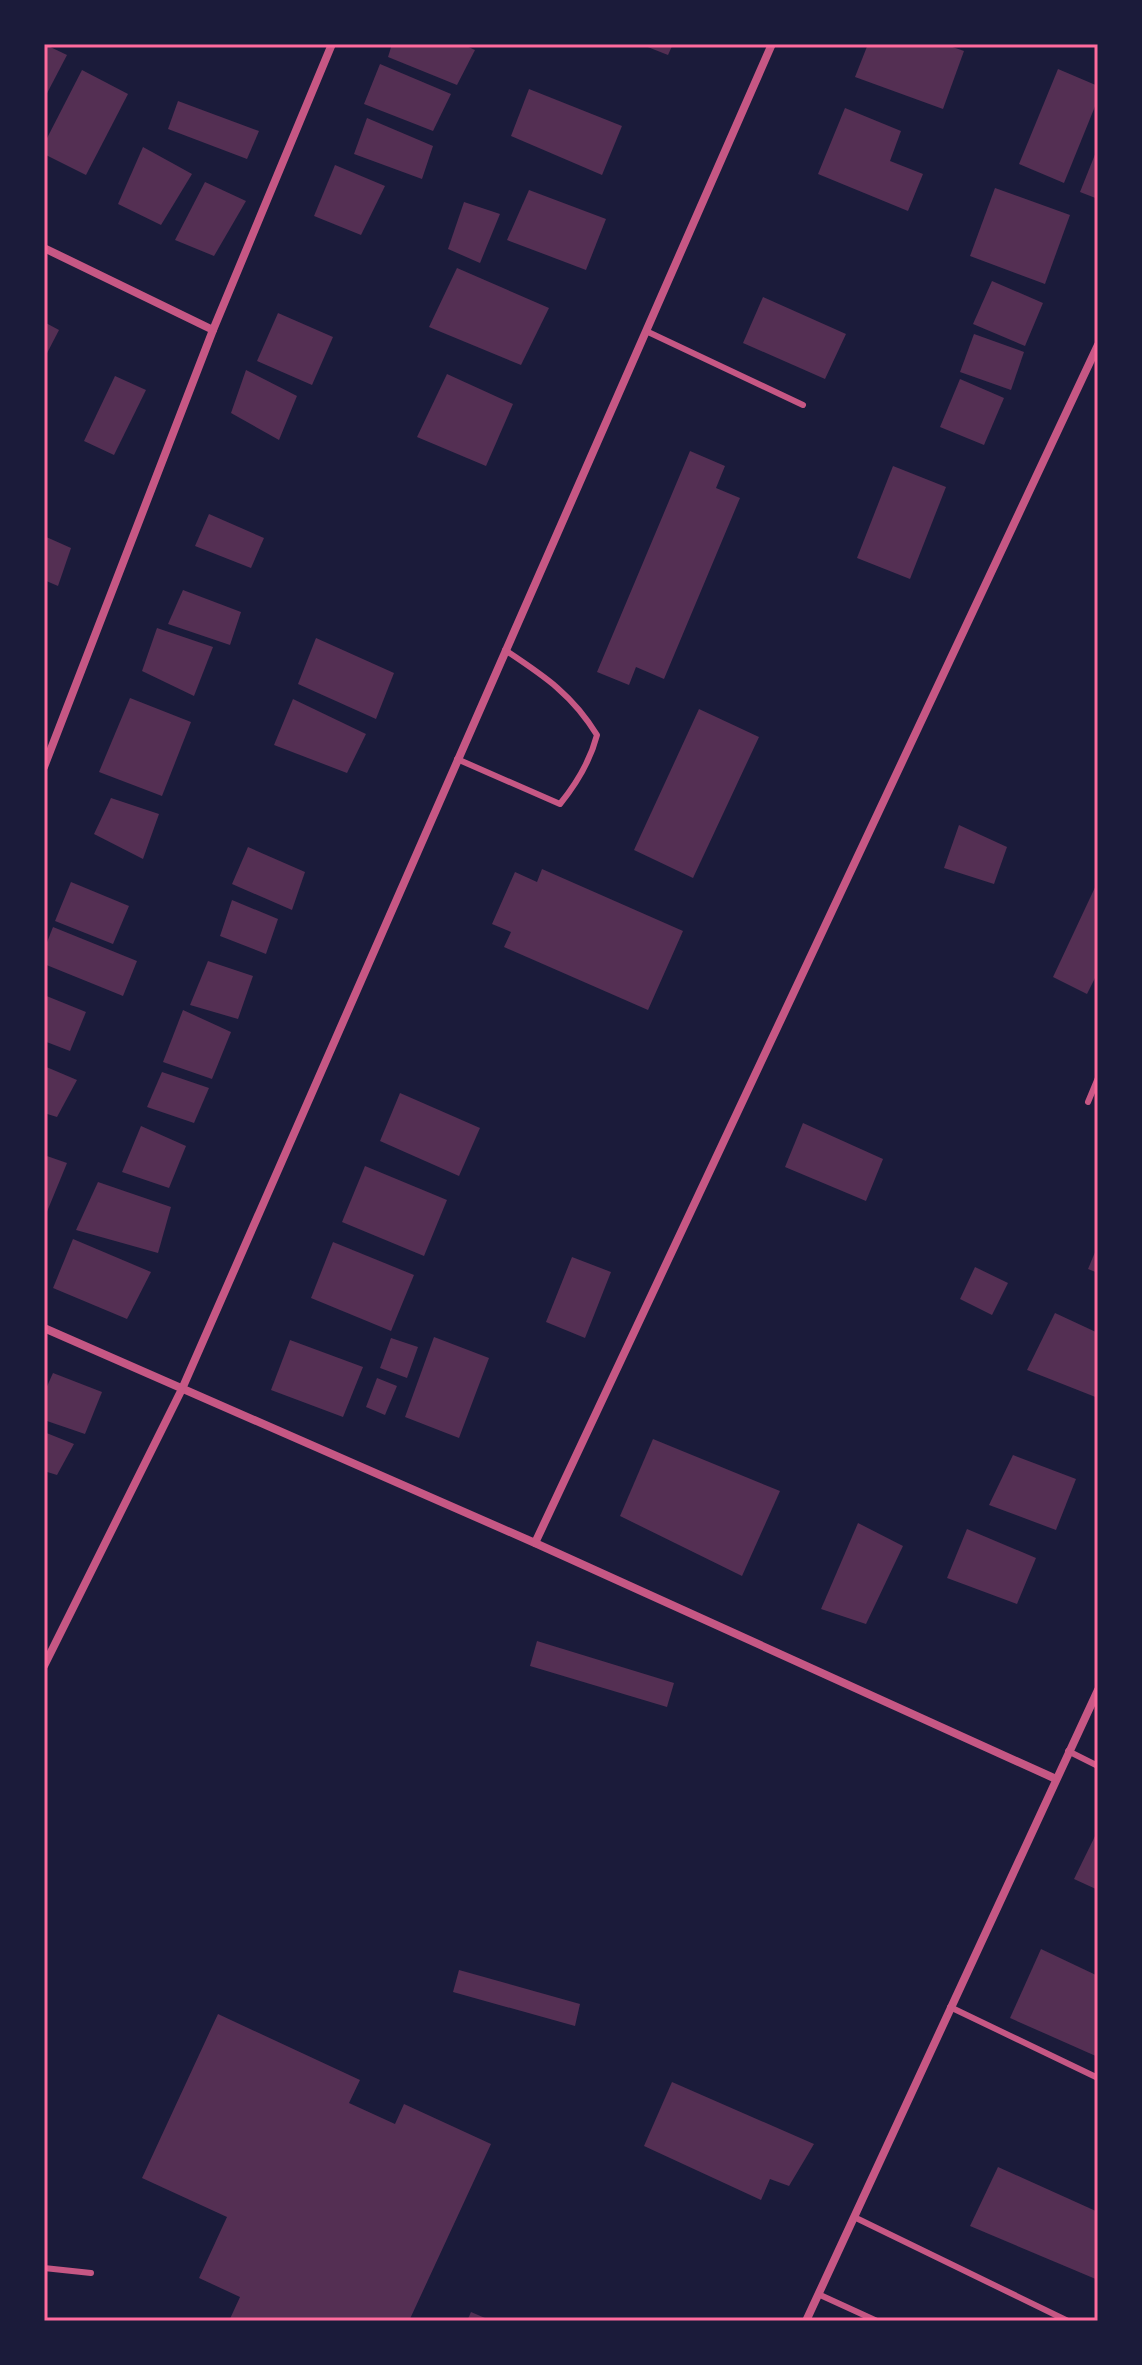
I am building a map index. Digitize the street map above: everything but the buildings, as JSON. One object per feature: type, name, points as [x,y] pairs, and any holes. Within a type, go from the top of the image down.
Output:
[{"type":"street","points":[[44,767],[213,330],[332,44]]},
{"type":"street","points":[[44,1666],[182,1389],[772,44]]},
{"type":"street","points":[[44,248],[213,330]]},
{"type":"street","points":[[535,1543],[1098,345]]},
{"type":"street","points":[[44,1328],[535,1543],[1056,1779]]},
{"type":"street","points":[[806,2321],[1098,1690]]},
{"type":"lane","points":[[646,331],[803,405]]},
{"type":"lane","points":[[457,759],[560,804],[577,783],[593,751],[597,735],[579,705],[551,681],[505,650]]},
{"type":"lane","points":[[1088,1102],[1098,1078]]},
{"type":"lane","points":[[1068,1751],[1098,1766]]},
{"type":"lane","points":[[950,2007],[1098,2078]]},
{"type":"lane","points":[[854,2217],[1068,2321]]},
{"type":"lane","points":[[44,2268],[91,2273]]},
{"type":"lane","points":[[818,2294],[877,2321]]}]
